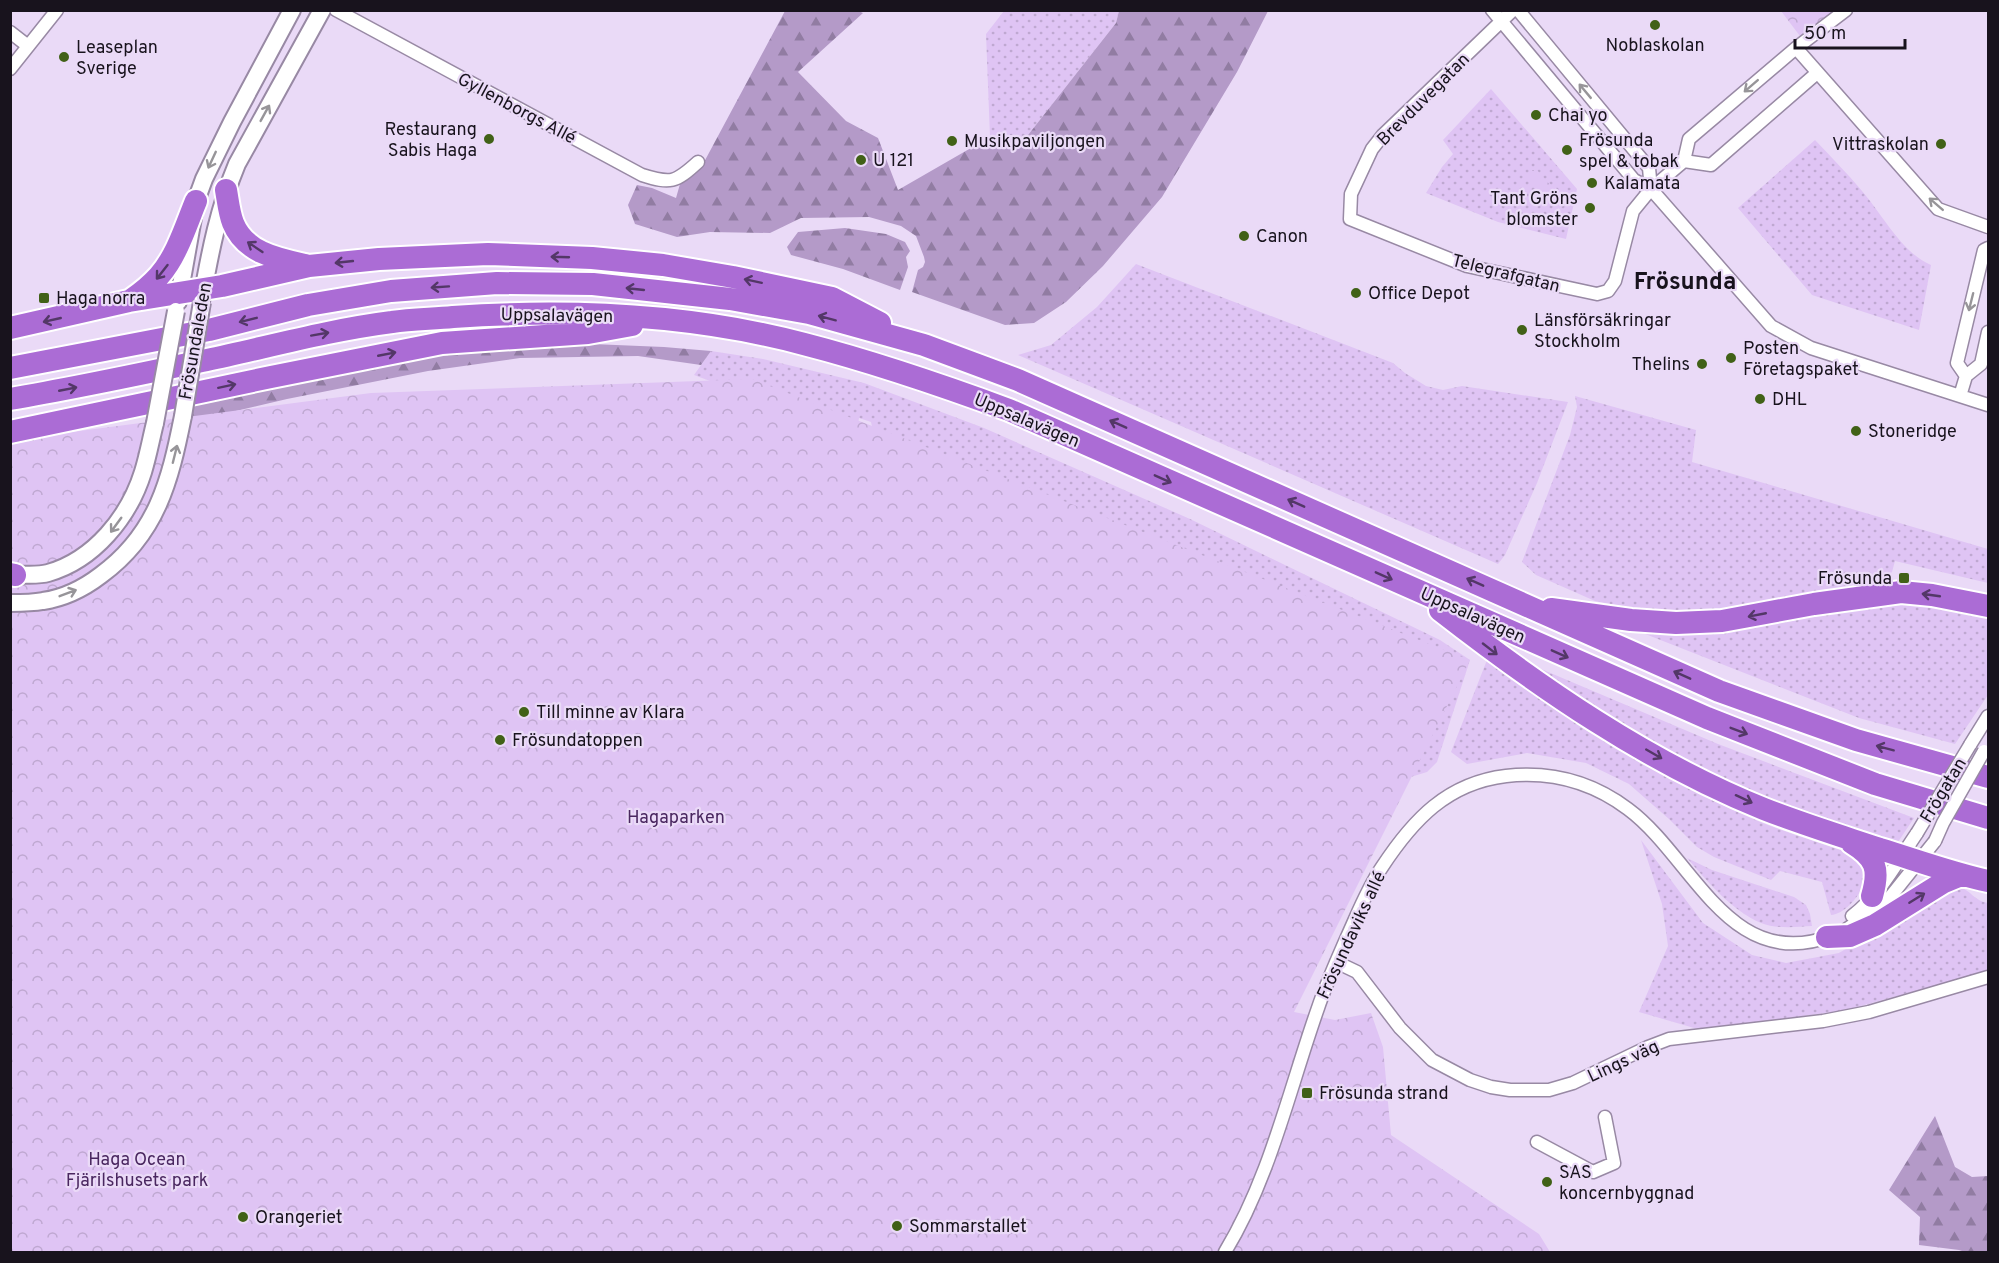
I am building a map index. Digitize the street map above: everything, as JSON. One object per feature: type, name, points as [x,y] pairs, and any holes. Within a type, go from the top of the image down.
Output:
[{"type":"highway","points":[[226,190],[233,223],[251,247],[278,259],[309,266]]},
{"type":"highway","points":[[129,301],[149,286],[166,268],[196,201]]},
{"type":"highway","points":[[10,328],[129,301],[178,302],[309,266],[379,259],[488,254],[592,258],[663,265],[733,277],[832,298],[924,345]]},
{"type":"highway","name":"Uppsalavägen","points":[[10,369],[209,330],[308,305],[391,291],[497,283],[593,284],[730,299],[809,314],[924,345],[1018,380],[1719,691],[1856,740],[1989,777]]},
{"type":"highway","name":"Uppsalavägen","points":[[10,399],[198,362],[311,335],[394,321],[498,314],[590,314],[663,319],[725,328],[802,344],[915,376],[1009,410],[1707,718],[1875,784],[1989,818]]},
{"type":"highway","points":[[10,432],[271,376],[442,343],[588,333],[663,319]]},
{"type":"highway","points":[[10,441],[67,421]]},
{"type":"highway","points":[[1410,588],[1503,659],[1618,734],[1691,774],[1764,809],[1911,859],[1961,875],[1989,881]]},
{"type":"highway","points":[[1528,606],[1631,621],[1676,623],[1722,621],[1814,604],[1901,592],[1932,595],[1989,606]]},
{"type":"highway","points":[[1841,836],[1867,853],[1874,862],[1876,873],[1872,897]]},
{"type":"highway","points":[[1827,937],[1850,936],[1875,925],[1944,882],[1961,875]]},
{"type":"main road","name":"Frösundaleden","points":[[13,574],[46,573],[71,563],[87,554],[110,533],[124,513],[143,473],[155,423],[196,201],[214,155],[292,10]]},
{"type":"main road","name":"Frösundaleden","points":[[10,603],[43,601],[69,594],[92,582],[116,564],[151,522],[165,490],[175,455],[215,231],[226,190],[237,164],[322,10]]},
{"type":"street","points":[[10,69],[57,10]]},
{"type":"street","name":"Gyllenborgs Allé","points":[[336,10],[642,175],[664,182],[682,177],[698,162]]},
{"type":"street","points":[[1492,10],[1635,180],[1651,189],[1771,326],[1811,348],[1989,405]]},
{"type":"street","points":[[1516,10],[1649,168],[1651,189]]},
{"type":"street","name":"Brevduvegatan","points":[[1350,219],[1350,194],[1372,149],[1383,135],[1516,10]]},
{"type":"street","points":[[1651,189],[1684,161],[1689,140],[1796,48],[1846,10]]},
{"type":"street","points":[[10,32],[28,46]]},
{"type":"street","points":[[1796,48],[1938,209],[1989,227]]},
{"type":"street","points":[[1684,161],[1711,165],[1817,73]]},
{"type":"street","name":"Telegrafgatan","points":[[1350,219],[1467,266],[1598,294],[1608,291],[1615,281],[1633,211],[1651,189]]},
{"type":"street","points":[[1966,376],[1957,363],[1984,250],[1989,248]]},
{"type":"street","points":[[1960,396],[1966,376],[1981,364],[1989,332]]},
{"type":"street","name":"Frögatan","points":[[1917,833],[1989,716]]},
{"type":"street","name":"Frögatan","points":[[1935,841],[1987,747]]},
{"type":"street","name":"Frösundaviks allé","points":[[1225,1252],[1238,1230],[1272,1146],[1318,1007],[1365,895],[1380,869],[1409,830],[1430,808],[1453,792],[1492,778],[1517,775],[1550,776],[1573,780],[1613,799],[1630,810],[1734,923],[1758,937],[1782,942],[1803,942],[1827,937],[1845,929],[1887,901],[1911,859],[1917,833]]},
{"type":"street","name":"Frösundaviks allé","points":[[1803,942],[1835,928],[1863,908],[1911,859],[1935,841]]},
{"type":"street","name":"Lings väg","points":[[1336,962],[1357,972],[1400,1028],[1432,1060],[1470,1080],[1510,1090],[1549,1090],[1573,1083],[1648,1047],[1670,1040],[1823,1021],[1869,1012],[1989,977]]},
{"type":"street","points":[[1537,1142],[1593,1172],[1614,1163],[1605,1117]]},
{"type":"green space","points":[[856,10],[863,13],[798,72],[846,121],[878,138],[898,190],[990,137],[1021,144],[1116,23],[1119,11],[1268,11],[1237,72],[1162,197],[1103,266],[1066,302],[1034,323],[1005,325],[912,292],[918,270],[925,262],[916,236],[901,226],[869,217],[801,218],[770,233],[710,232],[677,237],[635,224],[628,205],[637,185],[652,188],[676,198],[680,184],[703,164],[785,11]]},
{"type":"green space","points":[[1004,11],[1119,11],[1116,23],[1021,144],[990,137],[986,34]]},
{"type":"green space","points":[[1781,11],[1838,11],[1803,40]]},
{"type":"green space","points":[[1491,89],[1577,189],[1566,239],[1498,222],[1426,193],[1453,154],[1443,140]]},
{"type":"green space","points":[[1815,140],[1845,171],[1911,252],[1931,265],[1919,330],[1812,295],[1738,208]]},
{"type":"green space","points":[[1537,170],[1547,182],[1560,191],[1557,206],[1550,205],[1546,193],[1530,181],[1528,173]]},
{"type":"green space","points":[[845,228],[886,234],[905,242],[910,251],[906,257],[908,267],[900,290],[843,269],[791,255],[787,247],[798,232]]},
{"type":"green space","points":[[1136,264],[1393,363],[1426,386],[1443,390],[1462,386],[1568,402],[1537,483],[1505,555],[1498,564],[1018,355],[1051,345],[1097,307]]},
{"type":"green space","points":[[592,344],[711,351],[701,365],[638,356],[520,358],[428,371],[287,399],[189,422],[194,404],[437,353]]},
{"type":"green space","points":[[711,351],[763,359],[864,383],[984,428],[1190,519],[1440,640],[1470,660],[1437,762],[1427,772],[1404,779],[1009,510],[873,431],[871,422],[859,418],[852,434],[694,375]]},
{"type":"green space","name":"Hagaparken","points":[[752,379],[1470,660],[1294,1012],[1335,1020],[1371,1013],[1383,1047],[1391,1135],[1539,1234],[1550,1252],[11,1252],[10,440],[371,393]]},
{"type":"green space","points":[[1575,396],[1696,430],[1692,462],[1988,549],[1988,583],[1895,561],[1892,572],[1873,583],[1708,613],[1661,614],[1595,601],[1536,575],[1522,562],[1570,435],[1577,407]]},
{"type":"green space","points":[[1927,602],[1988,618],[1988,695],[1955,744],[1859,718],[1630,628],[1878,603]]},
{"type":"green space","points":[[1506,654],[1718,744],[1914,818],[1896,845],[1753,795],[1663,751]]},
{"type":"green space","points":[[1487,660],[1610,742],[1674,780],[1754,819],[1852,854],[1863,866],[1864,882],[1854,901],[1841,912],[1831,915],[1822,882],[1780,871],[1771,880],[1714,857],[1697,847],[1629,784],[1586,763],[1527,753],[1467,764],[1451,752]]},
{"type":"green space","points":[[1641,840],[1703,923],[1752,955],[1786,963],[1839,953],[1952,885],[1988,903],[1988,971],[1846,1010],[1701,1030],[1639,1012],[1668,946],[1662,904]]},
{"type":"green space","points":[[1687,858],[1712,870],[1794,897],[1806,905],[1812,926],[1786,927],[1761,923],[1740,911],[1721,895]]},
{"type":"green space","points":[[1935,1116],[1955,1167],[1972,1177],[1988,1176],[1988,1252],[1965,1252],[1919,1245],[1920,1217],[1889,1190]]},
{"type":"place","name":"Noblaskolan","points":[[1655,25]]},
{"type":"place","name":"Leaseplan Sverige","points":[[64,57]]},
{"type":"place","name":"Chai yo","points":[[1536,115]]},
{"type":"place","name":"Restaurang Sabis Haga","points":[[489,139]]},
{"type":"place","name":"Musikpaviljongen","points":[[952,141]]},
{"type":"place","name":"Vittraskolan","points":[[1941,144]]},
{"type":"place","name":"Frösunda spel & tobak","points":[[1567,150]]},
{"type":"place","name":"U 121","points":[[861,160]]},
{"type":"place","name":"Kalamata","points":[[1592,183]]},
{"type":"place","name":"Tant Gröns blomster","points":[[1590,208]]},
{"type":"place","name":"Canon","points":[[1244,236]]},
{"type":"place","name":"Office Depot","points":[[1356,293]]},
{"type":"place","name":"Haga norra","points":[[44,298]]},
{"type":"place","name":"Länsförsäkringar Stockholm","points":[[1522,330]]},
{"type":"place","name":"Posten Företagspaket","points":[[1731,358]]},
{"type":"place","name":"Thelins","points":[[1702,364]]},
{"type":"place","name":"DHL","points":[[1760,399]]},
{"type":"place","name":"Stoneridge","points":[[1856,431]]},
{"type":"place","name":"Frösunda","points":[[1904,578]]},
{"type":"place","name":"Till minne av Klara","points":[[524,712]]},
{"type":"place","name":"Frösundatoppen","points":[[500,740]]},
{"type":"place","name":"Frösunda strand","points":[[1307,1093]]},
{"type":"place","name":"SAS koncernbyggnad","points":[[1547,1182]]},
{"type":"place","name":"Orangeriet","points":[[243,1217]]},
{"type":"place","name":"Sommarstallet","points":[[897,1226]]},
{"type":"district","name":"Frösunda","points":[[1685,281]]},
{"type":"park label","name":"Haga Ocean Fjärilshusets park","points":[[137,1169]]}]
